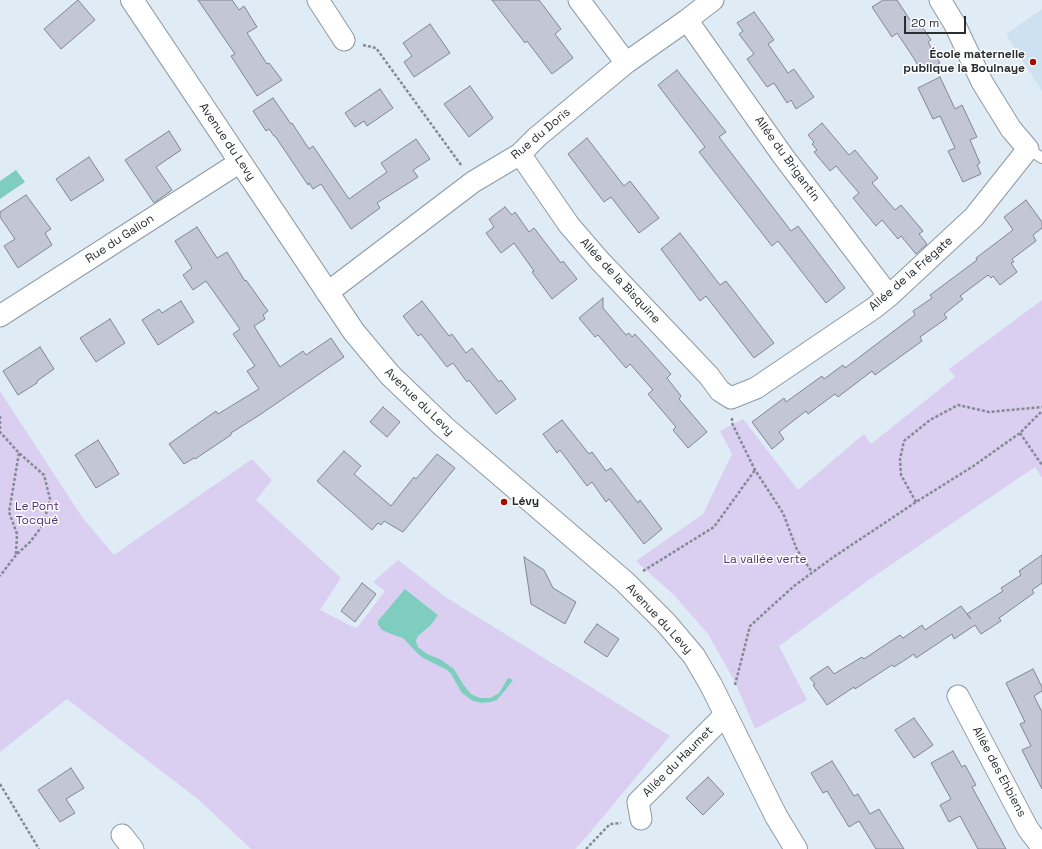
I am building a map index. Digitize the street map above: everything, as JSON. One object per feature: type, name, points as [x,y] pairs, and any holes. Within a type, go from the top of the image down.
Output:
[{"type":"street","name":"Avenue du Levy","points":[[132,0],[327,293],[354,332],[390,375],[443,426],[625,582],[666,623],[694,656],[726,714],[749,764],[776,816],[796,849]]},
{"type":"street","points":[[318,0],[344,40]]},
{"type":"street","points":[[579,0],[626,63]]},
{"type":"street","name":"Rue du Doris","points":[[327,293],[473,182],[520,154],[537,137],[626,63],[713,0]]},
{"type":"street","points":[[940,0],[954,23],[982,82],[1011,129],[1035,153]]},
{"type":"street","name":"Allée du Brigantin","points":[[687,20],[783,156],[889,296]]},
{"type":"street","name":"Allée de la Frégate","points":[[731,398],[756,388],[868,312],[889,296],[974,217],[1035,153]]},
{"type":"street","name":"Allée de la Bisquine","points":[[520,154],[569,225],[600,261],[709,376],[720,391],[731,398]]},
{"type":"street","name":"Rue du Galion","points":[[0,316],[240,162]]},
{"type":"street","name":"Allée des Ehbiens","points":[[958,696],[1028,828],[1042,847]]},
{"type":"street","name":"Allée du Haumet","points":[[641,819],[638,802],[726,714]]},
{"type":"path","points":[[344,40],[376,48],[473,182]]},
{"type":"path","points":[[731,398],[732,423],[755,470],[783,513],[798,550],[812,572]]},
{"type":"path","points":[[916,502],[901,475],[900,459],[904,441],[930,420],[958,405],[989,412],[1042,407]]},
{"type":"path","points":[[726,714],[735,686],[750,626],[794,586],[812,572],[916,502],[972,467],[1020,433],[1042,411]]},
{"type":"path","points":[[0,416],[0,432],[19,453],[44,475],[50,499],[43,525],[30,542],[16,555],[0,576]]},
{"type":"path","points":[[1020,433],[1042,465]]},
{"type":"path","points":[[16,555],[17,534],[10,512],[19,453]]},
{"type":"path","points":[[625,582],[714,527],[755,470]]},
{"type":"path","points":[[0,784],[39,849]]},
{"type":"path","points":[[586,849],[610,824],[641,819]]},
{"type":"shaded area","name":"École maternelle publique la Boulnaye","points":[[1042,9],[1042,91],[1006,34]]},
{"type":"shaded area","points":[[16,170],[25,182],[0,199],[0,181]]},
{"type":"shaded area","points":[[405,589],[438,615],[431,625],[418,636],[416,641],[418,647],[427,654],[440,659],[454,669],[471,694],[480,698],[490,698],[499,693],[508,678],[513,680],[497,700],[481,703],[473,701],[462,693],[447,670],[423,658],[403,638],[382,630],[378,624],[378,621]]},
{"type":"green space","name":"La vallée verte","points":[[1042,300],[1042,478],[1035,467],[870,579],[779,646],[807,700],[755,729],[735,682],[708,634],[674,595],[636,561],[703,514],[732,454],[720,431],[743,419],[798,490],[864,434],[871,444],[955,377],[949,369]]},
{"type":"green space","name":"Le Pont Tocqué","points":[[0,391],[82,517],[114,555],[252,459],[272,480],[256,500],[341,578],[320,610],[357,628],[385,591],[373,582],[398,560],[447,598],[670,736],[575,849],[251,849],[198,799],[67,699],[0,752]],"holes":[[[406,589],[438,615],[431,625],[418,636],[416,641],[418,647],[427,654],[440,659],[454,669],[471,694],[480,698],[490,698],[499,693],[508,678],[512,680],[497,700],[481,703],[473,701],[447,670],[423,658],[403,638]]]},
{"type":"building","points":[[78,0],[95,20],[61,49],[44,29]]},
{"type":"building","points":[[198,0],[232,0],[239,10],[244,6],[257,27],[247,33],[267,64],[269,63],[282,80],[257,96],[231,56],[235,54]]},
{"type":"building","points":[[492,0],[539,0],[561,29],[555,34],[573,58],[552,74],[527,41],[525,43]]},
{"type":"building","points":[[883,0],[897,0],[912,23],[918,20],[931,40],[928,42],[940,63],[922,73],[897,33],[892,37],[872,7]]},
{"type":"building","points":[[754,12],[774,40],[768,44],[788,73],[794,69],[814,97],[796,109],[791,100],[787,103],[774,83],[767,87],[747,59],[754,54],[739,34],[743,31],[737,23]]},
{"type":"building","points":[[430,24],[450,53],[414,77],[404,62],[412,56],[403,43]]},
{"type":"building","points":[[677,70],[726,132],[719,137],[791,231],[798,226],[845,288],[826,303],[778,241],[772,246],[699,152],[705,147],[658,85]]},
{"type":"building","points":[[940,77],[955,109],[962,105],[977,137],[970,140],[980,163],[977,165],[981,174],[963,182],[948,151],[955,148],[940,116],[933,119],[918,88]]},
{"type":"building","points":[[470,86],[493,118],[469,137],[444,104]]},
{"type":"building","points":[[380,89],[393,108],[367,126],[364,121],[355,127],[345,113]]},
{"type":"building","points":[[273,98],[309,149],[313,146],[349,199],[387,172],[381,163],[416,139],[430,159],[413,170],[418,177],[377,203],[380,208],[351,229],[321,184],[313,189],[309,183],[308,185],[275,136],[269,129],[266,131],[253,111]]},
{"type":"building","points":[[822,123],[849,155],[855,150],[878,178],[872,183],[895,210],[901,205],[923,231],[919,234],[927,244],[916,254],[901,236],[898,239],[882,220],[876,226],[853,198],[859,193],[836,166],[830,171],[814,152],[817,150],[812,144],[814,142],[808,135]]},
{"type":"building","points":[[169,131],[181,150],[156,167],[172,190],[154,203],[125,160]]},
{"type":"building","points":[[587,138],[624,186],[630,181],[659,218],[639,233],[611,197],[604,202],[568,154]]},
{"type":"building","points":[[89,157],[104,180],[71,201],[56,179]]},
{"type":"building","points":[[26,195],[51,229],[45,233],[52,245],[18,268],[4,246],[15,239],[0,217],[0,212]]},
{"type":"building","points":[[1026,200],[1042,222],[1042,228],[1033,235],[1036,241],[1012,259],[1014,262],[1011,263],[1017,272],[1000,285],[993,276],[991,278],[988,275],[960,296],[963,299],[944,314],[947,318],[920,337],[922,341],[875,375],[872,371],[838,397],[835,394],[808,414],[806,411],[779,432],[784,439],[772,449],[752,422],[784,398],[786,402],[822,376],[824,379],[843,365],[845,368],[915,315],[913,311],[932,298],[930,295],[977,260],[976,258],[1013,230],[1004,217]]},
{"type":"building","points":[[505,207],[512,215],[515,212],[529,232],[534,228],[561,263],[563,261],[577,279],[552,299],[532,272],[534,271],[514,243],[501,253],[486,233],[494,227],[489,219]]},
{"type":"building","points":[[197,227],[217,258],[227,252],[245,281],[246,280],[268,311],[263,315],[265,319],[254,326],[280,367],[303,351],[306,355],[331,338],[344,357],[231,433],[231,435],[195,459],[194,458],[184,464],[169,444],[216,411],[218,414],[259,389],[247,371],[255,366],[233,334],[240,329],[206,281],[193,290],[183,275],[192,268],[175,241]]},
{"type":"building","points":[[680,233],[720,285],[726,281],[774,343],[754,358],[706,296],[700,301],[661,249]]},
{"type":"building","points":[[603,298],[603,308],[626,335],[629,333],[632,337],[635,334],[671,374],[667,378],[681,396],[679,399],[707,432],[688,448],[673,430],[676,427],[648,394],[653,390],[630,364],[626,368],[598,335],[595,337],[579,318]]},
{"type":"building","points":[[181,301],[194,322],[158,345],[142,320],[159,309],[162,313]]},
{"type":"building","points":[[422,301],[449,336],[452,334],[466,353],[472,348],[499,382],[501,380],[516,399],[496,414],[469,380],[467,382],[453,363],[447,367],[421,334],[418,336],[403,316]]},
{"type":"building","points":[[110,319],[125,343],[96,362],[80,338]]},
{"type":"building","points":[[40,347],[54,369],[37,381],[37,383],[18,395],[3,371]]},
{"type":"building","points":[[383,407],[400,422],[387,437],[370,422]]},
{"type":"building","points":[[562,420],[589,454],[592,452],[606,471],[611,468],[638,503],[640,500],[662,529],[644,544],[609,499],[606,502],[592,482],[587,486],[560,450],[557,453],[543,434]]},
{"type":"building","points":[[98,440],[119,474],[96,488],[75,455]]},
{"type":"building","points":[[344,451],[361,466],[354,474],[391,506],[414,477],[416,479],[437,454],[455,468],[403,532],[384,521],[381,525],[378,523],[372,530],[317,481]]},
{"type":"building","points":[[1042,555],[1042,583],[1032,590],[1034,593],[999,618],[1001,621],[981,634],[975,625],[954,639],[952,634],[916,658],[914,654],[894,667],[892,665],[827,705],[813,685],[815,684],[810,678],[828,666],[834,674],[862,657],[864,659],[900,635],[903,638],[922,625],[925,630],[961,606],[967,614],[1003,591],[1001,588],[1021,575],[1019,571]]},
{"type":"building","points":[[524,557],[544,570],[553,588],[576,602],[565,624],[531,604]]},
{"type":"building","points":[[362,583],[376,594],[355,622],[341,611]]},
{"type":"building","points":[[597,624],[619,639],[607,657],[584,642]]},
{"type":"building","points":[[1033,669],[1042,687],[1042,691],[1034,696],[1042,712],[1042,789],[1022,750],[1031,746],[1020,724],[1025,722],[1006,683]]},
{"type":"building","points":[[914,718],[933,745],[914,758],[895,730]]},
{"type":"building","points":[[953,751],[962,767],[965,765],[976,785],[972,787],[1006,849],[978,849],[960,816],[949,822],[940,805],[951,799],[931,763]]},
{"type":"building","points":[[832,761],[854,796],[858,794],[870,814],[879,809],[904,849],[876,849],[859,821],[849,827],[827,791],[823,793],[811,773]]},
{"type":"building","points":[[71,768],[84,788],[66,799],[75,813],[60,822],[38,790]]},
{"type":"building","points":[[708,777],[724,794],[703,815],[686,798]]},
{"type":"place","name":"École maternelle publique la Boulnaye","points":[[1033,62]]},
{"type":"place","name":"Lévy","points":[[504,502]]}]
